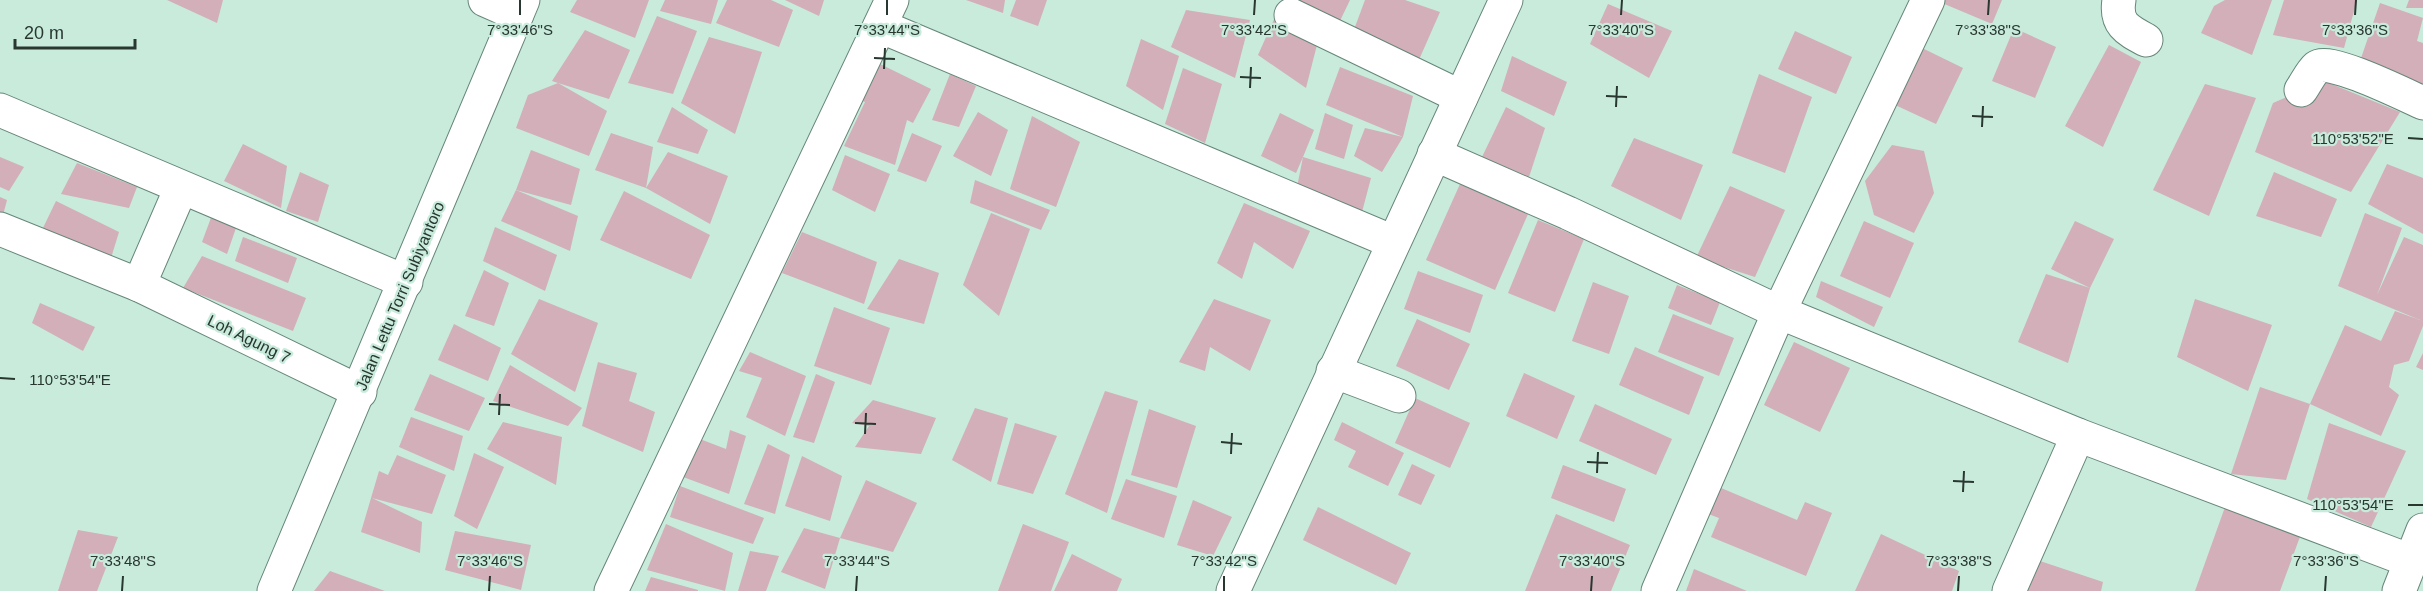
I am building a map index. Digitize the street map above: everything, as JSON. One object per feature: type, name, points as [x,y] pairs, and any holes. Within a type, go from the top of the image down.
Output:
[{"type":"street","points":[[485,0],[520,7]]},
{"type":"street","points":[[1233,591],[1506,0]]},
{"type":"street","points":[[1658,591],[1779,312],[1928,0]]},
{"type":"street","points":[[2119,0],[2119,20],[2125,29],[2146,40]]},
{"type":"street","name":"Jalan Lettu Torri Subiyantoro","points":[[274,591],[360,393],[520,7]]},
{"type":"street","points":[[611,591],[886,13],[1393,242]]},
{"type":"street","points":[[1291,15],[1461,97]]},
{"type":"street","points":[[2301,90],[2318,66],[2324,64],[2360,76],[2423,103]]},
{"type":"street","points":[[0,110],[406,282]]},
{"type":"street","points":[[1434,154],[1568,213],[1779,312],[2078,435],[2411,561]]},
{"type":"street","points":[[139,285],[181,188]]},
{"type":"street","name":"Loh Agung 7","points":[[0,229],[139,285],[360,393]]},
{"type":"street","points":[[1333,371],[1399,396]]},
{"type":"street","points":[[2009,591],[2078,435]]},
{"type":"street","points":[[2399,591],[2423,531]]},
{"type":"building","points":[[167,0],[223,0],[217,23]]},
{"type":"building","points":[[577,0],[649,0],[635,38],[570,12]]},
{"type":"building","points":[[665,0],[718,0],[711,24],[660,11]]},
{"type":"building","points":[[727,0],[771,0],[793,10],[779,47],[716,23]]},
{"type":"building","points":[[785,0],[824,0],[819,16]]},
{"type":"building","points":[[966,0],[1005,0],[1003,13]]},
{"type":"building","points":[[1016,0],[1047,0],[1038,26],[1010,16]]},
{"type":"building","points":[[1282,0],[1350,0],[1338,25]]},
{"type":"building","points":[[1365,0],[1405,0],[1440,12],[1418,62],[1349,43]]},
{"type":"building","points":[[1943,0],[2002,0],[1992,24],[1942,3]]},
{"type":"building","points":[[2225,0],[2272,0],[2252,55],[2201,33],[2214,6]]},
{"type":"building","points":[[2284,0],[2357,0],[2344,48],[2273,35]]},
{"type":"building","points":[[2409,0],[2423,0],[2423,8],[2406,8]]},
{"type":"building","points":[[2380,3],[2423,18],[2417,41],[2423,43],[2423,85],[2359,64]]},
{"type":"building","points":[[1608,4],[1672,31],[1649,78],[1590,44]]},
{"type":"building","points":[[1186,10],[1250,20],[1235,78],[1171,47]]},
{"type":"building","points":[[657,16],[697,31],[673,94],[628,83]]},
{"type":"building","points":[[1275,17],[1319,37],[1306,88],[1258,55]]},
{"type":"building","points":[[2014,28],[2056,47],[2035,98],[1992,81]]},
{"type":"building","points":[[585,30],[630,50],[609,99],[552,81]]},
{"type":"building","points":[[1795,31],[1852,57],[1836,94],[1778,69]]},
{"type":"building","points":[[709,37],[762,52],[735,134],[681,103]]},
{"type":"building","points":[[1141,39],[1179,56],[1163,110],[1126,86]]},
{"type":"building","points":[[2109,45],[2141,62],[2103,147],[2065,126]]},
{"type":"building","points":[[1920,47],[1963,68],[1936,124],[1893,104]]},
{"type":"building","points":[[1512,56],[1567,82],[1554,116],[1501,91]]},
{"type":"building","points":[[876,62],[931,89],[913,123],[907,120],[895,165],[844,146],[865,102],[855,98]]},
{"type":"building","points":[[1340,67],[1413,96],[1403,137],[1326,105]]},
{"type":"building","points":[[1183,68],[1222,84],[1205,143],[1165,124]]},
{"type":"building","points":[[950,74],[976,86],[959,127],[932,120]]},
{"type":"building","points":[[1759,74],[1812,97],[1785,173],[1732,153]]},
{"type":"building","points":[[2324,81],[2400,112],[2351,192],[2255,152],[2273,103]]},
{"type":"building","points":[[558,83],[607,111],[589,156],[516,128],[528,95]]},
{"type":"building","points":[[2205,84],[2256,98],[2209,216],[2153,190]]},
{"type":"building","points":[[672,107],[708,130],[698,154],[657,142]]},
{"type":"building","points":[[1506,107],[1545,128],[1529,177],[1482,157]]},
{"type":"building","points":[[978,112],[1008,130],[991,176],[953,156]]},
{"type":"building","points":[[1280,113],[1314,130],[1296,173],[1261,156]]},
{"type":"building","points":[[1325,113],[1353,125],[1344,159],[1315,149]]},
{"type":"building","points":[[1032,116],[1080,142],[1056,207],[1010,189]]},
{"type":"building","points":[[1365,128],[1403,137],[1382,172],[1354,156]]},
{"type":"building","points":[[611,133],[653,147],[646,188],[595,170]]},
{"type":"building","points":[[912,133],[942,146],[926,182],[897,171]]},
{"type":"building","points":[[1634,138],[1703,165],[1681,220],[1611,186]]},
{"type":"building","points":[[243,144],[287,166],[281,208],[224,181]]},
{"type":"building","points":[[1892,145],[1924,151],[1934,193],[1914,233],[1874,215],[1865,181]]},
{"type":"building","points":[[531,150],[580,169],[571,205],[516,190]]},
{"type":"building","points":[[668,152],[728,176],[710,224],[646,188]]},
{"type":"building","points":[[845,155],[890,174],[875,212],[832,190]]},
{"type":"building","points":[[0,157],[24,167],[9,191],[0,187]]},
{"type":"building","points":[[1303,157],[1371,178],[1362,212],[1297,187]]},
{"type":"building","points":[[77,163],[137,187],[129,208],[61,194]]},
{"type":"building","points":[[2387,164],[2423,178],[2423,234],[2368,204]]},
{"type":"building","points":[[300,172],[329,185],[318,222],[286,211]]},
{"type":"building","points":[[2274,172],[2337,199],[2321,237],[2256,216]]},
{"type":"building","points":[[975,180],[1050,210],[1041,230],[970,203]]},
{"type":"building","points":[[1460,184],[1528,214],[1495,290],[1426,260]]},
{"type":"building","points":[[1730,186],[1785,210],[1755,277],[1696,258]]},
{"type":"building","points":[[516,190],[578,216],[570,251],[501,221]]},
{"type":"building","points":[[624,191],[710,235],[691,279],[600,240]]},
{"type":"building","points":[[0,197],[7,200],[1,223],[0,223]]},
{"type":"building","points":[[56,201],[119,232],[111,258],[42,230]]},
{"type":"building","points":[[1244,203],[1310,231],[1293,269],[1254,242],[1242,279],[1217,263]]},
{"type":"building","points":[[991,213],[1030,229],[999,316],[963,285]]},
{"type":"building","points":[[2365,213],[2402,228],[2377,295],[2404,237],[2423,245],[2423,326],[2409,361],[2394,365],[2389,387],[2399,395],[2381,436],[2310,404],[2345,325],[2381,341],[2395,311],[2420,320],[2338,286]]},
{"type":"building","points":[[212,215],[238,222],[227,254],[202,242]]},
{"type":"building","points":[[1538,220],[1584,239],[1555,312],[1508,293]]},
{"type":"building","points":[[1864,221],[1914,243],[1890,298],[1840,276]]},
{"type":"building","points":[[2075,221],[2114,239],[2090,288],[2051,269]]},
{"type":"building","points":[[495,227],[557,255],[545,291],[483,261]]},
{"type":"building","points":[[802,232],[877,262],[864,304],[782,273]]},
{"type":"building","points":[[243,237],[297,258],[288,283],[235,261]]},
{"type":"building","points":[[202,256],[306,298],[293,331],[183,288]]},
{"type":"building","points":[[899,259],[939,273],[924,324],[867,309]]},
{"type":"building","points":[[484,270],[509,283],[494,326],[465,316]]},
{"type":"building","points":[[1418,271],[1483,295],[1470,333],[1404,309]]},
{"type":"building","points":[[2046,274],[2090,288],[2068,363],[2018,342]]},
{"type":"building","points":[[1821,281],[1883,307],[1874,327],[1816,297]]},
{"type":"building","points":[[1593,282],[1629,296],[1609,354],[1572,341]]},
{"type":"building","points":[[1677,285],[1720,302],[1711,325],[1668,308]]},
{"type":"building","points":[[539,299],[598,323],[575,392],[511,354]]},
{"type":"building","points":[[1214,299],[1271,320],[1250,371],[1210,347],[1205,371],[1179,362]]},
{"type":"building","points":[[2195,299],[2272,325],[2248,391],[2177,357]]},
{"type":"building","points":[[40,303],[95,327],[83,351],[32,323]]},
{"type":"building","points":[[834,307],[890,328],[871,385],[814,366]]},
{"type":"building","points":[[1673,314],[1734,338],[1719,376],[1658,352]]},
{"type":"building","points":[[1417,319],[1470,344],[1449,390],[1396,366]]},
{"type":"building","points":[[454,324],[501,348],[488,381],[438,360]]},
{"type":"building","points":[[1794,342],[1850,368],[1820,432],[1764,405]]},
{"type":"building","points":[[1635,347],[1704,377],[1689,415],[1619,385]]},
{"type":"building","points":[[750,352],[806,376],[785,436],[746,417],[762,378],[739,371]]},
{"type":"building","points":[[2423,353],[2423,370],[2416,367]]},
{"type":"building","points":[[598,362],[637,373],[629,401],[655,412],[643,452],[582,426]]},
{"type":"building","points":[[510,365],[582,408],[568,426],[493,401]]},
{"type":"building","points":[[1524,373],[1575,396],[1557,439],[1506,416]]},
{"type":"building","points":[[430,374],[485,398],[469,431],[414,410]]},
{"type":"building","points":[[816,374],[835,382],[814,443],[793,437]]},
{"type":"building","points":[[2260,387],[2310,404],[2286,480],[2231,474]]},
{"type":"building","points":[[1105,391],[1138,401],[1107,513],[1065,494]]},
{"type":"building","points":[[1415,398],[1470,423],[1450,468],[1395,443]]},
{"type":"building","points":[[873,400],[936,418],[921,454],[855,447],[869,426],[852,423]]},
{"type":"building","points":[[1595,404],[1672,439],[1656,475],[1579,441]]},
{"type":"building","points":[[975,408],[1008,418],[991,482],[952,460]]},
{"type":"building","points":[[1149,409],[1196,426],[1177,488],[1131,475]]},
{"type":"building","points":[[411,417],[463,436],[454,471],[399,447]]},
{"type":"building","points":[[503,422],[562,437],[556,485],[487,449]]},
{"type":"building","points":[[1342,422],[1404,453],[1388,486],[1348,467],[1356,451],[1334,440]]},
{"type":"building","points":[[1015,423],[1057,436],[1033,494],[997,484]]},
{"type":"building","points":[[2329,423],[2406,451],[2371,527],[2307,499]]},
{"type":"building","points":[[730,430],[746,436],[729,494],[675,474],[692,436],[726,449]]},
{"type":"building","points":[[768,444],[790,455],[775,514],[744,504]]},
{"type":"building","points":[[474,453],[504,467],[477,529],[454,516]]},
{"type":"building","points":[[397,455],[446,475],[432,514],[372,498],[422,522],[420,553],[361,532],[379,471],[388,475]]},
{"type":"building","points":[[802,456],[842,476],[830,521],[785,506]]},
{"type":"building","points":[[1412,464],[1435,475],[1421,505],[1398,495]]},
{"type":"building","points":[[1563,465],[1626,489],[1614,522],[1551,498]]},
{"type":"building","points":[[1126,479],[1177,496],[1164,538],[1111,519]]},
{"type":"building","points":[[866,480],[917,503],[893,552],[840,538]]},
{"type":"building","points":[[1714,485],[1797,520],[1805,502],[1832,513],[1806,576],[1711,537],[1719,518],[1703,512]]},
{"type":"building","points":[[680,486],[764,518],[753,544],[670,517]]},
{"type":"building","points":[[1193,500],[1232,517],[1213,556],[1177,545]]},
{"type":"building","points":[[1318,507],[1411,553],[1396,585],[1303,540]]},
{"type":"building","points":[[2225,507],[2301,534],[2280,591],[2195,591]]},
{"type":"building","points":[[1556,514],[1630,545],[1611,591],[1525,591]]},
{"type":"building","points":[[666,524],[733,553],[725,591],[647,570]]},
{"type":"building","points":[[1023,524],[1069,542],[1051,591],[998,591]]},
{"type":"building","points":[[804,528],[840,538],[825,589],[781,572]]},
{"type":"building","points":[[78,530],[118,537],[97,591],[58,591]]},
{"type":"building","points":[[455,531],[531,545],[521,590],[445,570]]},
{"type":"building","points":[[1881,534],[1959,571],[1952,591],[1855,591]]},
{"type":"building","points":[[750,551],[779,556],[766,591],[738,591]]},
{"type":"building","points":[[1072,554],[1122,579],[1117,591],[1054,591]]},
{"type":"building","points":[[2040,561],[2103,582],[2101,591],[2024,591]]},
{"type":"building","points":[[1694,569],[1747,591],[1686,591]]},
{"type":"building","points":[[330,571],[385,591],[314,591]]},
{"type":"building","points":[[651,577],[698,590],[698,591],[645,591]]}]
